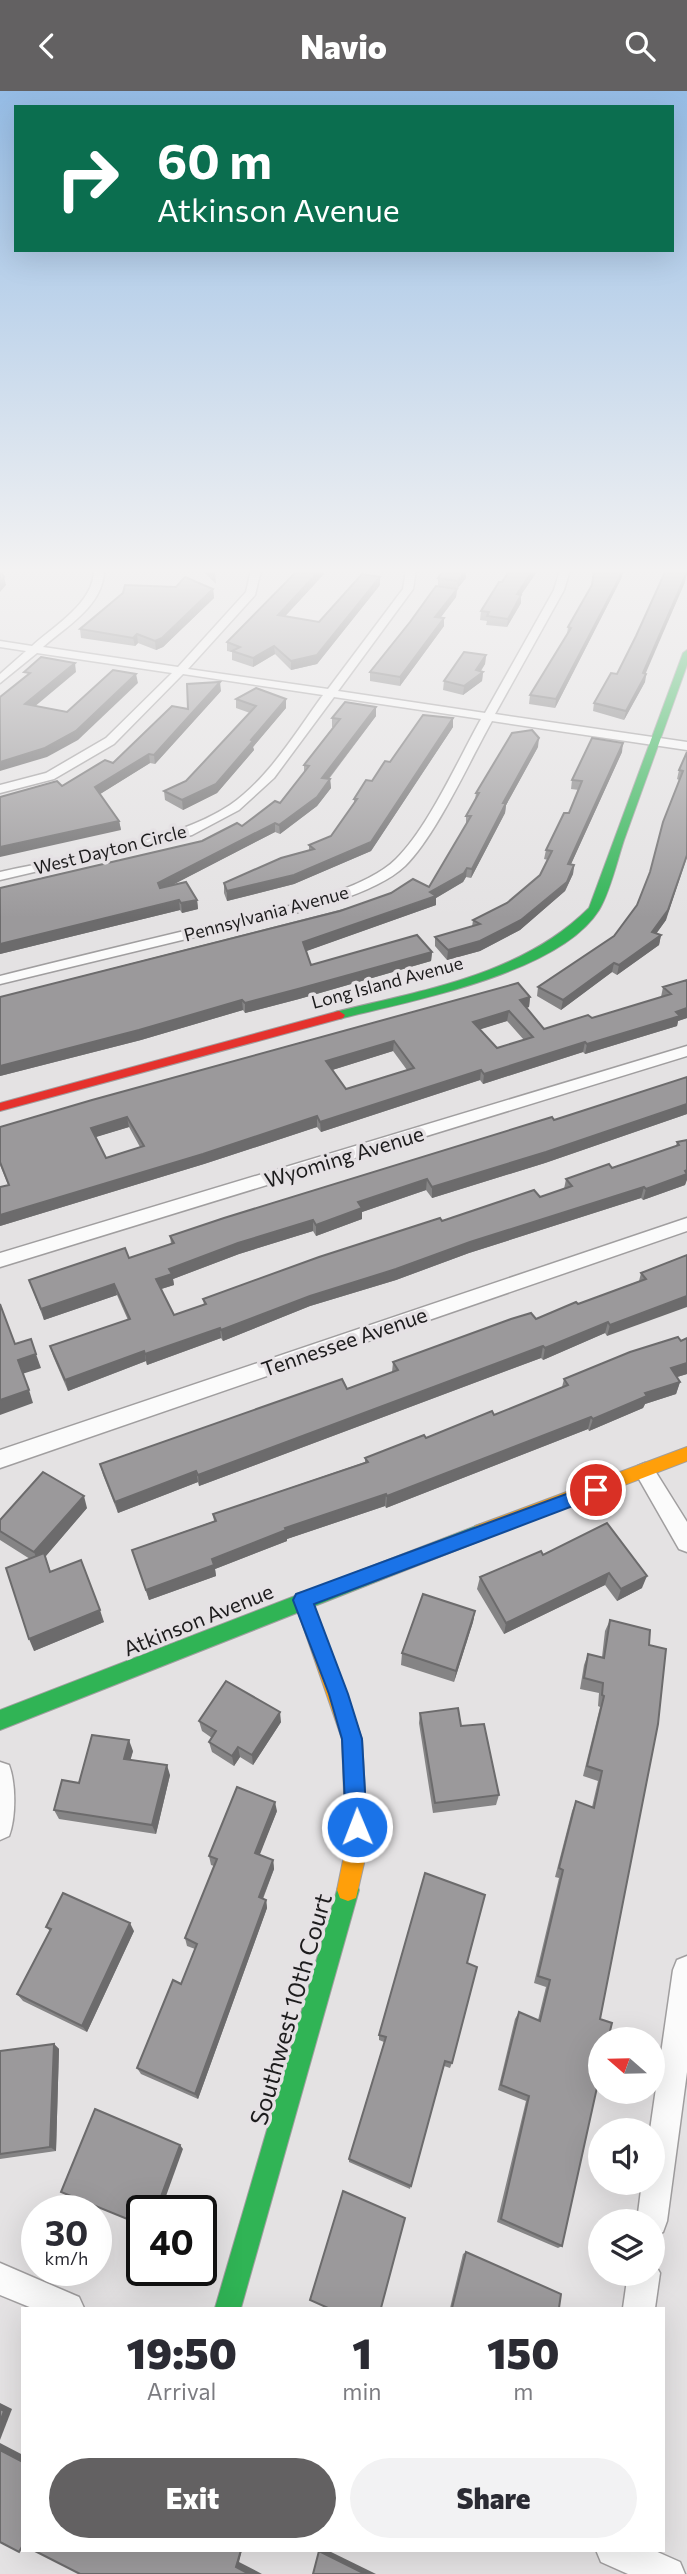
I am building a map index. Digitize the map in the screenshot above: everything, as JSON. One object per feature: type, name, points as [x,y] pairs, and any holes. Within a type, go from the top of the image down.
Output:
[{"type":"street","points":[[0,789],[50,776],[91,754],[125,727],[165,686]]},
{"type":"street","points":[[281,686],[687,746]]},
{"type":"street","name":"West Dayton Circle","points":[[0,876],[187,832],[235,807],[270,775],[335,686]]},
{"type":"street","name":"Pennsylvania Avenue","points":[[0,980],[317,902],[377,879],[400,863],[425,830],[505,686]]},
{"type":"street","name":"Long Island Avenue","points":[[0,1107],[507,970],[539,956],[580,926],[594,909],[675,686]]},
{"type":"street","name":"Wyoming Avenue","points":[[0,1260],[687,1051]]},
{"type":"street","name":"Tennessee Avenue","points":[[0,1459],[687,1224]]},
{"type":"street","name":"Atkinson Avenue","points":[[0,1720],[303,1600],[687,1454]]},
{"type":"street","points":[[645,1472],[687,1542]]},
{"type":"street","name":"Southwest 10th Court","points":[[228,2307],[341,1920],[357,1846],[352,1739],[303,1600]]},
{"type":"street","points":[[0,1775],[0,1827]]},
{"type":"street","points":[[654,2209],[687,1970]]},
{"type":"street","points":[[0,2279],[66,2307]]},
{"type":"street","points":[[639,2307],[642,2286]]},
{"type":"street","points":[[618,2552],[668,2574]]},
{"type":"building","points":[[14,686],[47,686],[25,704],[67,712],[96,686],[124,686],[76,731],[45,748],[0,762],[0,697]]},
{"type":"building","points":[[187,686],[216,686],[154,755],[149,754],[95,787],[119,821],[0,847],[0,797],[57,781],[62,786],[105,760],[113,763],[172,706],[188,709]]},
{"type":"building","points":[[536,686],[563,686],[556,699],[530,695]]},
{"type":"building","points":[[604,686],[640,686],[626,711],[594,703]]},
{"type":"building","points":[[256,688],[286,699],[216,784],[182,800],[164,791],[186,781],[256,706],[236,699]]},
{"type":"building","points":[[345,702],[376,707],[322,778],[330,779],[317,797],[279,825],[275,823],[158,883],[160,888],[186,882],[197,900],[181,903],[179,900],[0,944],[0,888],[202,841],[237,823],[242,826],[275,801],[280,803],[309,766],[304,765],[340,719],[332,718]]},
{"type":"building","points":[[423,715],[453,718],[371,842],[294,875],[227,891],[224,883],[281,858],[314,849],[309,845],[331,836],[357,799],[354,799],[366,780],[372,781],[385,761],[390,762]]},
{"type":"building","points":[[532,730],[539,738],[503,803],[506,803],[472,869],[467,868],[464,873],[430,892],[436,896],[303,942],[311,965],[417,935],[432,952],[0,1066],[0,997],[340,911],[391,893],[413,879],[429,887],[471,816],[466,816],[479,793],[476,793],[512,733]]},
{"type":"building","points":[[592,738],[623,743],[568,864],[574,865],[567,882],[521,920],[480,941],[448,950],[435,937],[480,924],[473,920],[507,903],[540,875],[552,851],[546,850],[564,813],[569,813],[582,781],[572,780]]},
{"type":"building","points":[[687,752],[687,855],[668,910],[652,932],[661,935],[619,965],[614,963],[563,1000],[538,987],[614,936],[637,905],[650,872],[663,822],[683,771],[679,770]]},
{"type":"building","points":[[687,980],[687,1008],[676,1012],[680,1016],[484,1074],[481,1070],[320,1122],[317,1116],[203,1154],[0,1215],[0,1187],[9,1185],[0,1162],[0,1127],[518,983],[530,997],[520,1000],[544,1029],[588,1015],[592,1018],[671,994],[663,987]],"holes":[[[509,1011],[533,1037],[497,1048],[473,1022]],[[394,1041],[414,1068],[346,1089],[326,1061]],[[127,1117],[144,1146],[106,1158],[91,1128]]]},
{"type":"building","points":[[687,1077],[687,1104],[432,1187],[427,1179],[358,1202],[362,1208],[316,1225],[313,1220],[238,1243],[169,1269],[172,1274],[156,1279],[174,1315],[206,1304],[203,1299],[319,1257],[440,1218],[442,1221],[534,1190],[540,1197],[572,1186],[566,1179],[609,1164],[612,1168],[687,1140],[687,1174],[470,1242],[310,1296],[221,1330],[220,1328],[145,1354],[144,1351],[65,1380],[50,1346],[130,1319],[114,1284],[41,1309],[29,1280],[125,1248],[129,1258],[174,1243],[170,1236],[224,1218],[552,1117],[554,1120]]},
{"type":"building","points":[[687,1255],[687,1296],[610,1325],[608,1322],[545,1348],[543,1346],[198,1475],[196,1471],[115,1502],[100,1464],[342,1379],[347,1389],[398,1370],[393,1362],[511,1319],[531,1313],[536,1319],[576,1302],[578,1304],[646,1279],[641,1273]]},
{"type":"building","points":[[0,1304],[15,1344],[31,1339],[36,1354],[18,1360],[29,1390],[0,1400]]},
{"type":"building","points":[[678,1337],[681,1341],[687,1338],[687,1363],[671,1368],[680,1382],[645,1393],[647,1396],[593,1419],[591,1417],[387,1496],[386,1494],[285,1528],[286,1530],[212,1559],[214,1565],[146,1590],[132,1550],[216,1521],[213,1514],[368,1462],[365,1458],[424,1435],[426,1438],[492,1411],[494,1415],[568,1385],[564,1379],[630,1352]]},
{"type":"building","points":[[43,1472],[84,1496],[34,1552],[0,1531],[0,1520]]},
{"type":"building","points":[[607,1523],[647,1576],[621,1589],[609,1573],[506,1623],[480,1577],[541,1551],[543,1555]]},
{"type":"building","points":[[44,1553],[50,1572],[81,1560],[100,1610],[29,1639],[6,1568]]},
{"type":"building","points":[[423,1594],[475,1611],[456,1671],[402,1653]]},
{"type":"building","points":[[610,1620],[650,1630],[649,1645],[666,1649],[658,1724],[600,2019],[612,2023],[611,2027],[588,2027],[588,2104],[593,2104],[590,2118],[588,2118],[562,2246],[501,2219],[529,2096],[501,2085],[519,2012],[540,2021],[550,1980],[538,1976],[563,1870],[559,1868],[576,1801],[594,1808],[602,1771],[587,1766],[604,1696],[603,1683],[584,1678],[588,1654],[604,1658]]},
{"type":"building","points":[[226,1681],[280,1712],[252,1755],[238,1747],[232,1756],[209,1742],[216,1731],[199,1721]]},
{"type":"building","points":[[458,1708],[461,1726],[484,1724],[499,1795],[435,1803],[420,1713]]},
{"type":"building","points":[[92,1735],[129,1740],[124,1759],[167,1765],[152,1825],[54,1810],[62,1780],[79,1783]]},
{"type":"building","points":[[237,1787],[275,1802],[255,1853],[273,1860],[259,1897],[266,1900],[195,2094],[137,2068],[173,1980],[181,1984],[197,1944],[185,1938],[217,1859],[209,1856]]},
{"type":"building","points":[[425,1873],[485,1895],[467,1963],[477,1967],[452,2063],[445,2061],[411,2186],[349,2159],[386,2037],[379,2035]]},
{"type":"building","points":[[63,1893],[130,1923],[82,2026],[17,1994],[51,1929],[46,1927]]},
{"type":"building","points":[[54,2044],[50,2147],[0,2154],[0,2051]]},
{"type":"building","points":[[95,2109],[180,2145],[162,2195],[126,2195],[126,2218],[112,2213],[112,2195],[68,2195],[61,2192]]},
{"type":"building","points":[[343,2191],[405,2218],[381,2307],[326,2307],[310,2300]]},
{"type":"building","points":[[466,2252],[561,2294],[559,2307],[452,2307]]},
{"type":"building","points":[[0,2450],[21,2461],[21,2548],[19,2552],[0,2542]]},
{"type":"building","points":[[37,2552],[240,2552],[236,2567],[249,2574],[80,2574]]},
{"type":"building","points":[[319,2552],[321,2552],[365,2574],[313,2574]]},
{"type":"traffic: fast","points":[[339,1015],[461,983],[503,969],[542,952],[577,926],[594,909],[675,686]]},
{"type":"traffic: fast","points":[[0,1720],[481,1532]]},
{"type":"traffic: fast","points":[[228,2307],[348,1890]]},
{"type":"traffic: slow","points":[[481,1532],[687,1454]]},
{"type":"traffic: slow","points":[[303,1600],[352,1739],[357,1846],[348,1890]]},
{"type":"traffic: jam","points":[[0,1107],[339,1015]]},
{"type":"route","points":[[357,1827],[352,1739],[303,1600],[596,1490]]}]
